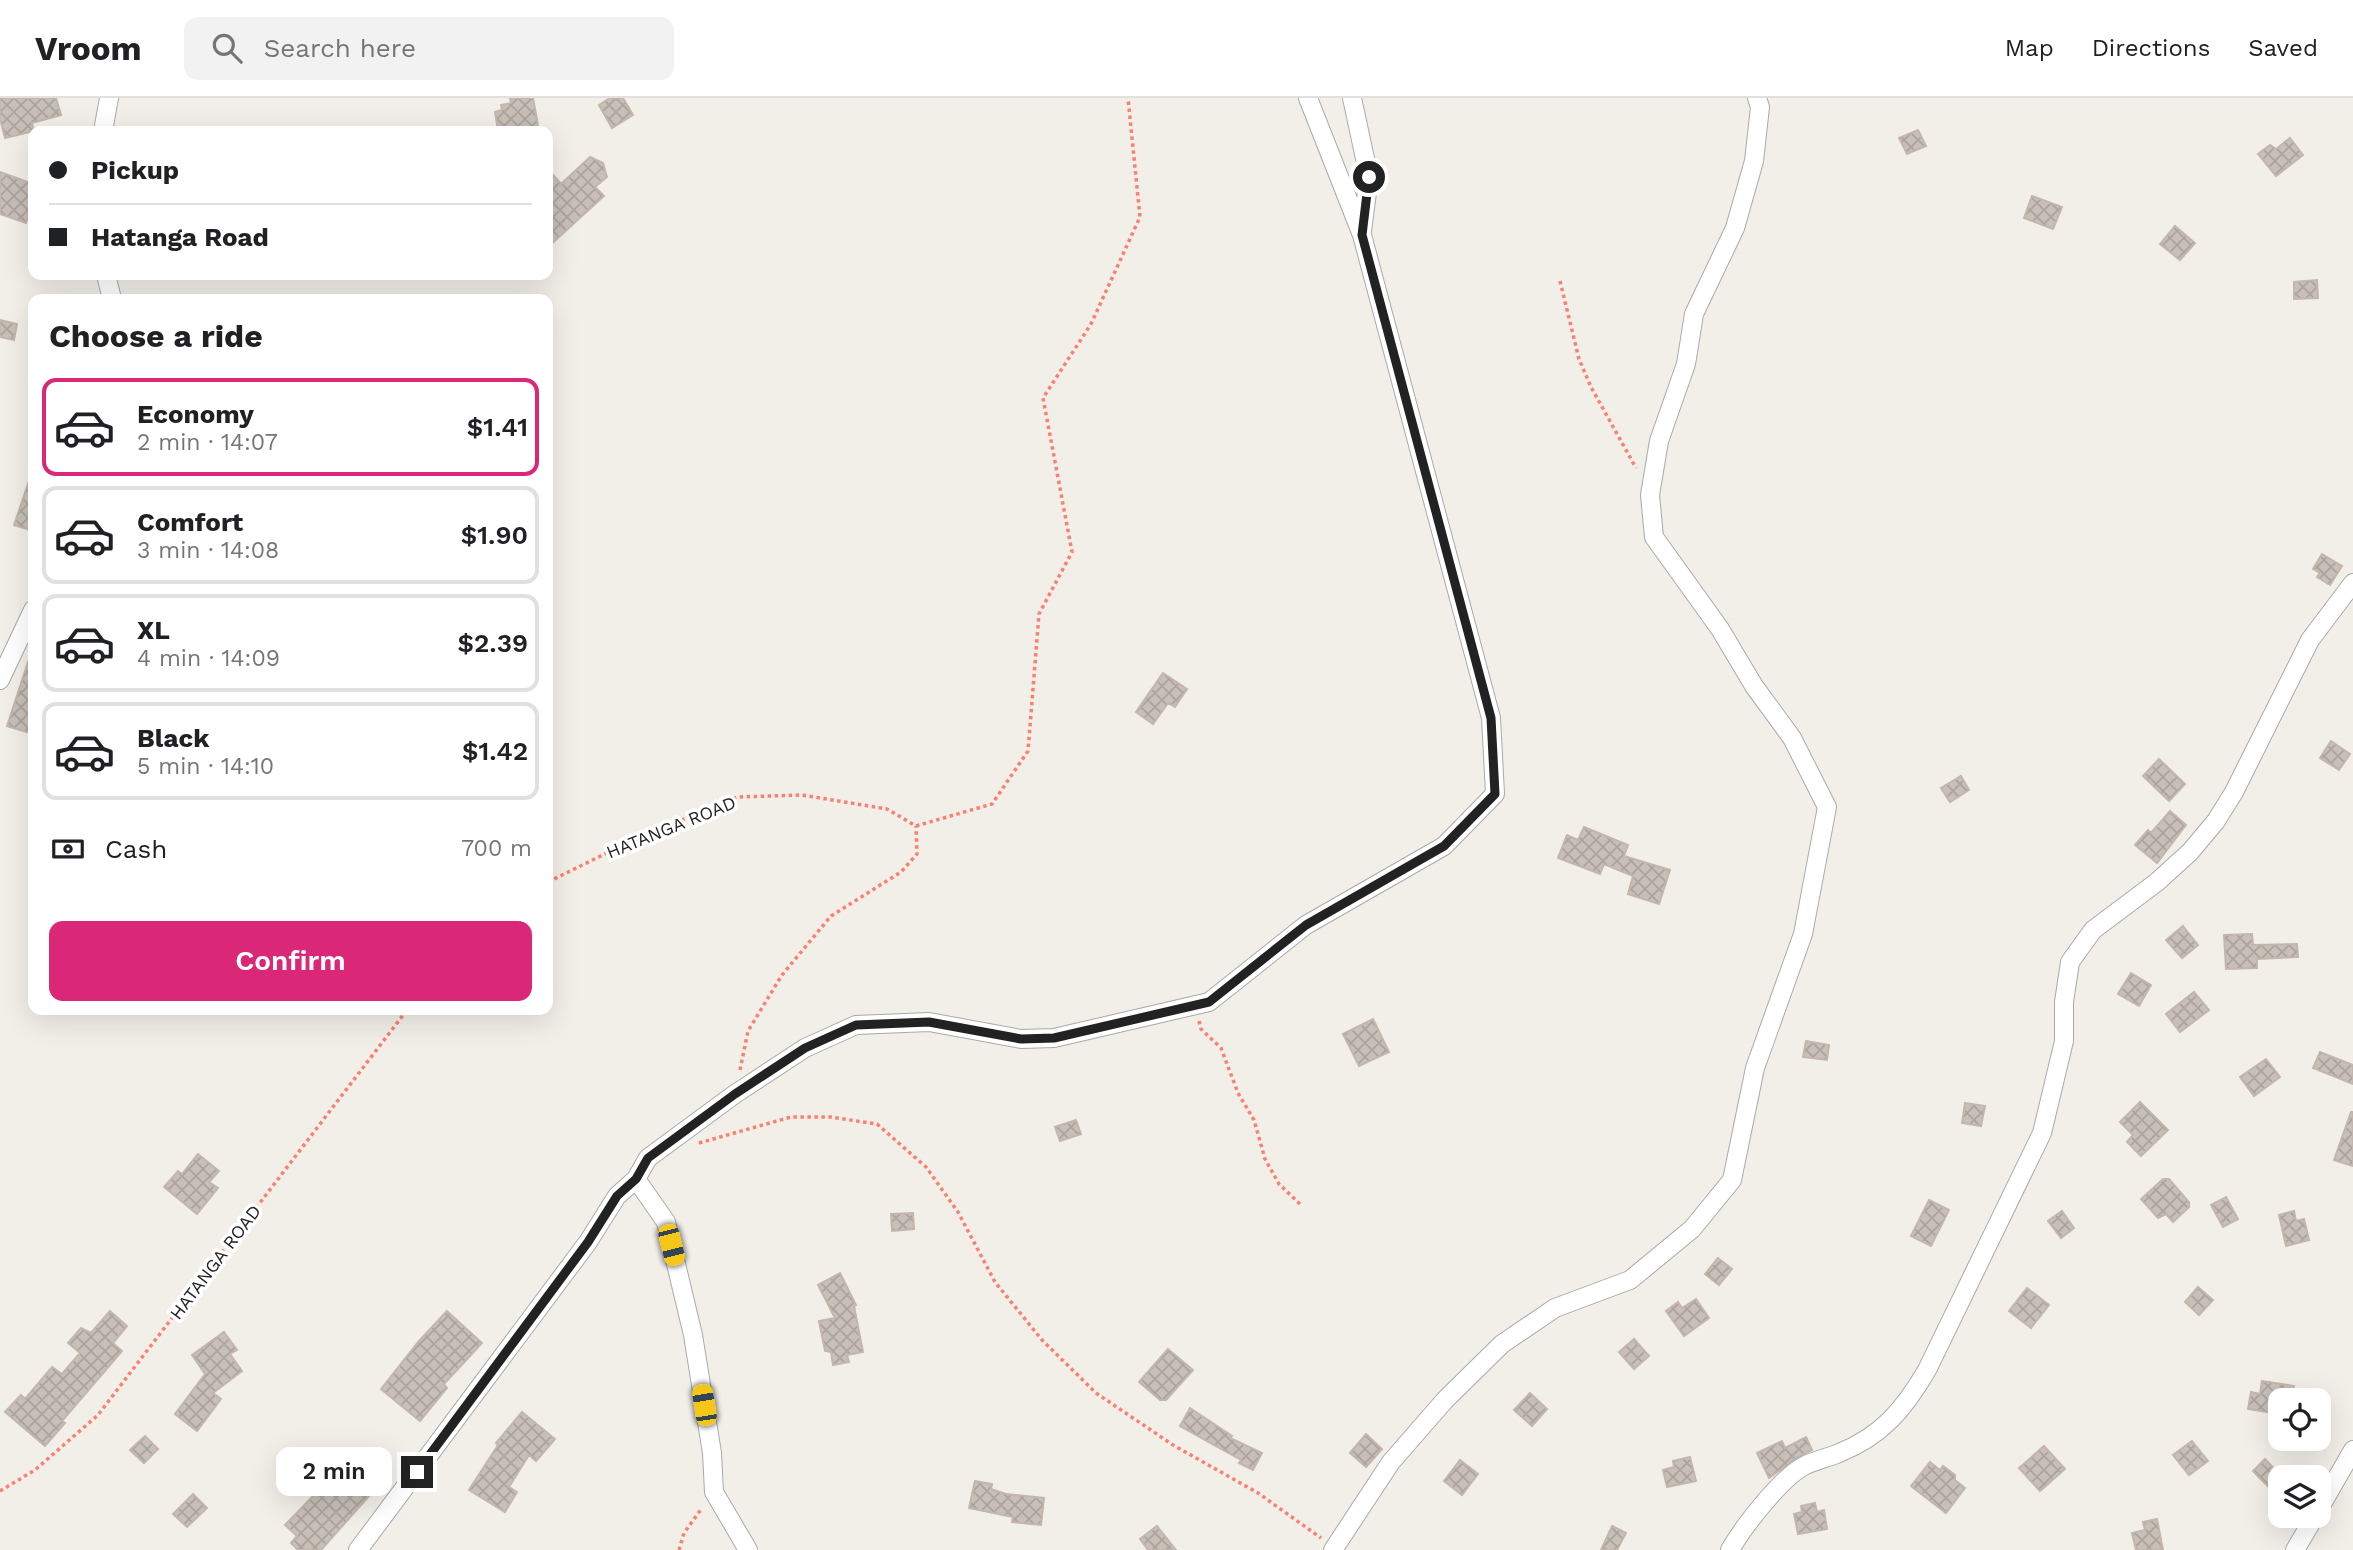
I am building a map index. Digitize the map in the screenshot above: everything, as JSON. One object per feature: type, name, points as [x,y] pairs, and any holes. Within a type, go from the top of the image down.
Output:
[{"type":"street","points":[[104,126],[109,98]]},
{"type":"street","points":[[358,1550],[580,1253],[617,1196],[636,1179],[648,1158],[735,1094],[805,1048],[856,1025],[929,1022],[1021,1039],[1054,1038],[1209,1002],[1306,925],[1444,846],[1495,794],[1491,718],[1362,235],[1308,98]]},
{"type":"street","points":[[1352,98],[1369,177],[1362,235]]},
{"type":"street","points":[[1334,1549],[1391,1462],[1445,1399],[1502,1344],[1555,1308],[1630,1280],[1692,1229],[1732,1180],[1755,1068],[1803,934],[1827,807],[1792,738],[1754,686],[1720,629],[1654,537],[1650,495],[1659,441],[1686,364],[1694,314],[1735,228],[1754,161],[1760,107],[1757,98]]},
{"type":"street","points":[[1730,1550],[1766,1500],[1803,1466],[1841,1453],[1876,1434],[1906,1404],[1927,1370],[2042,1133],[2064,1041],[2064,1002],[2070,962],[2093,930],[2157,882],[2190,852],[2216,821],[2234,792],[2309,640],[2353,583]]},
{"type":"street","points":[[0,680],[28,621]]},
{"type":"street","points":[[636,1179],[666,1222],[693,1335],[712,1452],[714,1492],[748,1550]]},
{"type":"street","points":[[2331,1488],[2353,1450]]},
{"type":"street","points":[[2295,1550],[2308,1528]]},
{"type":"path","points":[[735,1094],[748,1031],[782,975],[831,916],[901,872],[917,854],[916,826],[992,804],[1028,751],[1039,614],[1072,552],[1042,398],[1091,324],[1140,217],[1128,98]]},
{"type":"path","points":[[1560,281],[1579,359],[1591,387],[1650,495]]},
{"type":"path","name":"HATANGA ROAD","points":[[553,880],[631,841],[737,797],[802,795],[887,809],[916,826]]},
{"type":"path","points":[[1194,1005],[1201,1029],[1221,1048],[1238,1093],[1254,1120],[1265,1160],[1279,1184],[1302,1206]]},
{"type":"path","name":"HATANGA ROAD","points":[[0,1491],[35,1470],[98,1415],[403,1015]]},
{"type":"path","points":[[687,1147],[791,1116],[830,1117],[877,1124],[926,1167],[958,1212],[995,1282],[1042,1340],[1096,1393],[1172,1446],[1258,1493],[1334,1549]]},
{"type":"path","points":[[679,1550],[684,1533],[714,1492]]},
{"type":"building","points":[[0,98],[56,98],[61,115],[32,123],[33,126],[28,126],[28,132],[5,138],[0,119]]},
{"type":"building","points":[[510,98],[533,98],[538,126],[497,126],[495,112],[502,110],[501,105],[511,103]]},
{"type":"building","points":[[610,98],[623,98],[633,115],[612,128],[599,105]]},
{"type":"building","points":[[1918,130],[1926,146],[1907,154],[1899,138]]},
{"type":"building","points":[[2290,138],[2303,155],[2276,176],[2258,154],[2270,145],[2276,149]]},
{"type":"building","points":[[590,157],[603,163],[607,177],[595,187],[604,196],[553,242],[553,175],[561,184]]},
{"type":"building","points":[[0,172],[28,182],[26,223],[0,214]]},
{"type":"building","points":[[2032,196],[2062,207],[2053,229],[2024,218]]},
{"type":"building","points":[[2175,226],[2195,243],[2180,260],[2160,244]]},
{"type":"building","points":[[2317,280],[2318,298],[2294,299],[2294,282]]},
{"type":"building","points":[[0,320],[17,324],[14,340],[0,337]]},
{"type":"building","points":[[28,484],[28,529],[14,525]]},
{"type":"building","points":[[2322,554],[2342,566],[2330,585],[2317,577],[2320,573],[2313,569]]},
{"type":"building","points":[[28,662],[28,732],[7,726]]},
{"type":"building","points":[[1163,673],[1187,689],[1175,707],[1168,703],[1153,724],[1136,712]]},
{"type":"building","points":[[2331,741],[2350,754],[2339,770],[2320,758]]},
{"type":"building","points":[[2159,759],[2185,784],[2169,801],[2143,776]]},
{"type":"building","points":[[1961,776],[1969,790],[1950,802],[1941,788]]},
{"type":"building","points":[[2170,811],[2186,825],[2157,863],[2135,845],[2148,830],[2151,833]]},
{"type":"building","points":[[1584,827],[1628,845],[1624,856],[1670,870],[1659,904],[1628,894],[1633,876],[1604,864],[1600,874],[1558,858],[1567,835],[1578,840]]},
{"type":"building","points":[[2183,926],[2198,945],[2182,958],[2166,940]]},
{"type":"building","points":[[2252,934],[2253,945],[2297,944],[2298,957],[2257,959],[2257,968],[2226,969],[2224,935]]},
{"type":"building","points":[[2131,973],[2151,985],[2139,1006],[2118,994]]},
{"type":"building","points":[[2194,992],[2209,1010],[2180,1032],[2166,1014]]},
{"type":"building","points":[[1373,1019],[1389,1052],[1359,1066],[1343,1034]]},
{"type":"building","points":[[1806,1041],[1829,1045],[1827,1060],[1803,1057]]},
{"type":"building","points":[[2320,1052],[2353,1065],[2353,1084],[2313,1068]]},
{"type":"building","points":[[2266,1059],[2280,1077],[2254,1096],[2240,1077]]},
{"type":"building","points":[[2140,1102],[2168,1130],[2141,1156],[2127,1142],[2133,1135],[2120,1122]]},
{"type":"building","points":[[1965,1103],[1985,1106],[1981,1126],[1962,1123]]},
{"type":"building","points":[[2353,1112],[2353,1166],[2334,1160]]},
{"type":"building","points":[[1076,1120],[1081,1134],[1060,1141],[1055,1127]]},
{"type":"building","points":[[198,1154],[219,1171],[209,1182],[218,1188],[197,1214],[164,1187],[178,1171],[182,1174]]},
{"type":"building","points":[[2163,1179],[2169,1179],[2189,1202],[2189,1207],[2173,1222],[2166,1214],[2158,1218],[2141,1199]]},
{"type":"building","points":[[2226,1197],[2238,1219],[2223,1227],[2211,1205]]},
{"type":"building","points":[[1929,1200],[1949,1210],[1931,1246],[1911,1236]]},
{"type":"building","points":[[2062,1211],[2074,1228],[2061,1238],[2048,1221]]},
{"type":"building","points":[[2294,1211],[2296,1221],[2304,1219],[2309,1240],[2286,1246],[2279,1215]]},
{"type":"building","points":[[913,1213],[914,1229],[892,1231],[891,1214]]},
{"type":"building","points":[[1718,1258],[1732,1269],[1719,1285],[1705,1274]]},
{"type":"building","points":[[840,1273],[856,1305],[854,1306],[863,1352],[847,1355],[849,1362],[833,1365],[831,1352],[825,1351],[819,1321],[835,1318],[818,1285]]},
{"type":"building","points":[[2198,1287],[2213,1300],[2199,1315],[2185,1302]]},
{"type":"building","points":[[2027,1288],[2049,1305],[2031,1328],[2009,1311]]},
{"type":"building","points":[[1696,1299],[1709,1318],[1684,1336],[1666,1311],[1678,1302],[1682,1308]]},
{"type":"building","points":[[110,1311],[127,1326],[113,1343],[122,1351],[62,1421],[65,1423],[45,1446],[5,1412],[21,1395],[25,1399],[52,1367],[62,1374],[80,1353],[68,1343],[81,1328],[91,1333]]},
{"type":"building","points":[[447,1311],[482,1343],[444,1384],[447,1388],[420,1421],[381,1389]]},
{"type":"building","points":[[224,1332],[237,1350],[230,1354],[242,1371],[213,1393],[221,1399],[197,1431],[175,1414],[205,1374],[192,1355]]},
{"type":"building","points":[[1634,1339],[1649,1356],[1634,1369],[1619,1352]]},
{"type":"building","points":[[1168,1349],[1193,1370],[1166,1400],[1160,1400],[1139,1382]]},
{"type":"building","points":[[2262,1381],[2294,1386],[2268,1388],[2268,1412],[2248,1409],[2251,1392],[2260,1394]]},
{"type":"building","points":[[1530,1393],[1547,1409],[1532,1426],[1514,1410]]},
{"type":"building","points":[[1190,1408],[1232,1436],[1230,1438],[1262,1453],[1253,1470],[1239,1463],[1241,1460],[1180,1426]]},
{"type":"building","points":[[522,1412],[555,1439],[536,1461],[529,1455],[509,1487],[517,1492],[505,1512],[469,1490],[498,1445],[496,1443]]},
{"type":"building","points":[[1366,1434],[1382,1449],[1366,1467],[1350,1453]]},
{"type":"building","points":[[145,1436],[158,1449],[144,1463],[130,1450]]},
{"type":"building","points":[[1806,1437],[1812,1450],[1769,1478],[1757,1453],[1782,1441],[1785,1448]]},
{"type":"building","points":[[2192,1441],[2208,1461],[2189,1475],[2173,1455]]},
{"type":"building","points":[[2044,1446],[2065,1469],[2040,1491],[2019,1468]]},
{"type":"building","points":[[1690,1457],[1696,1481],[1667,1487],[1663,1470],[1674,1467],[1673,1461]]},
{"type":"building","points":[[2265,1459],[2271,1465],[2268,1465],[2268,1487],[2253,1471]]},
{"type":"building","points":[[348,1460],[378,1486],[321,1550],[298,1550],[291,1543],[297,1536],[285,1525],[313,1496],[316,1498]]},
{"type":"building","points":[[1460,1460],[1478,1474],[1462,1495],[1444,1481]]},
{"type":"building","points":[[1930,1462],[1940,1470],[1943,1466],[1955,1475],[1955,1480],[1965,1488],[1946,1513],[1911,1486]]},
{"type":"building","points":[[975,1481],[992,1484],[991,1489],[1006,1494],[1044,1498],[1041,1525],[1012,1522],[1013,1517],[969,1508]]},
{"type":"building","points":[[193,1494],[207,1508],[187,1527],[173,1514]]},
{"type":"building","points":[[1815,1503],[1817,1512],[1824,1510],[1827,1529],[1798,1534],[1794,1514],[1802,1512],[1801,1506]]},
{"type":"building","points":[[2157,1519],[2163,1550],[2136,1550],[2132,1533],[2145,1530],[2143,1522]]},
{"type":"building","points":[[1157,1526],[1176,1550],[1148,1550],[1140,1539]]},
{"type":"building","points":[[1612,1526],[1626,1533],[1617,1550],[1601,1550]]},
{"type":"route","points":[[417,1472],[588,1242],[617,1196],[636,1179],[648,1158],[735,1094],[805,1048],[856,1025],[929,1022],[1021,1039],[1054,1038],[1209,1002],[1306,925],[1444,846],[1495,794],[1491,718],[1362,235],[1369,177]]}]
